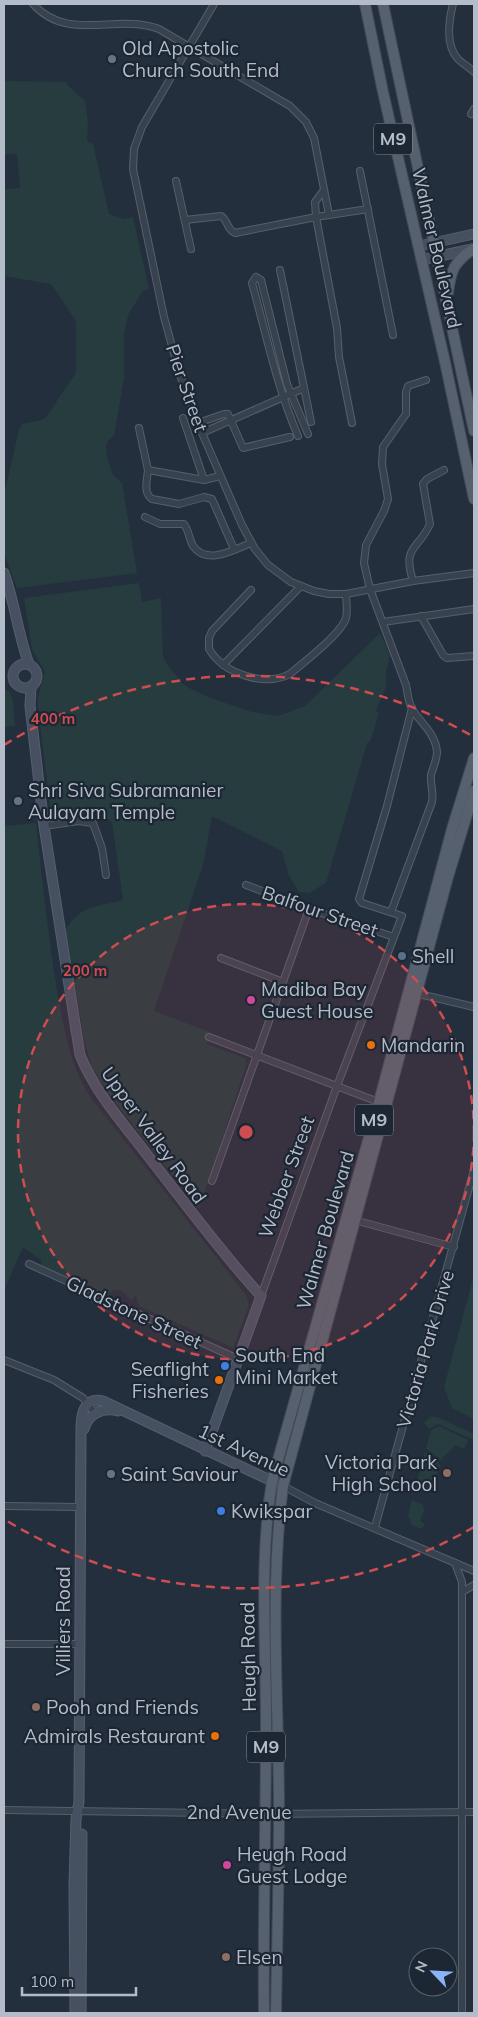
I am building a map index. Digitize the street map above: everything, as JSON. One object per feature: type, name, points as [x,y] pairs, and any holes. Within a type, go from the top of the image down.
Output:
[{"type":"main road","name":"Walmer Boulevard","points":[[365,4],[474,500]]},
{"type":"main road","name":"Walmer Boulevard","points":[[383,4],[474,431]]},
{"type":"main road","points":[[447,304],[450,280],[454,267],[462,257],[474,249]]},
{"type":"main road","name":"Walmer Boulevard","points":[[283,1486],[351,1219],[412,992],[452,829],[474,758]]},
{"type":"main road","name":"Walmer Boulevard","points":[[412,992],[474,791]]},
{"type":"main road","name":"Walmer Boulevard","points":[[272,1481],[351,1219]]},
{"type":"main road","name":"Heugh Road","points":[[264,2013],[266,1814],[265,1551],[267,1513],[272,1481]]},
{"type":"main road","name":"Heugh Road","points":[[276,2013],[278,1813],[276,1702],[277,1569],[279,1519],[283,1486]]},
{"type":"street","points":[[33,4],[50,16],[70,25],[135,23],[147,25],[170,34],[290,106],[306,122],[314,138],[329,215]]},
{"type":"street","name":"Pier Street","points":[[214,4],[142,127],[134,149],[133,169],[164,317],[180,375],[220,476],[252,543],[268,565],[278,574],[301,586],[329,594],[346,594],[413,581],[474,573]]},
{"type":"street","points":[[453,4],[450,21],[452,48],[457,58],[474,72]]},
{"type":"street","points":[[360,171],[393,336]]},
{"type":"street","points":[[176,181],[191,249]]},
{"type":"street","points":[[324,190],[315,202],[316,217],[337,328],[339,357],[352,423]]},
{"type":"street","points":[[185,220],[221,216],[225,219],[230,230],[235,233],[368,209]]},
{"type":"street","points":[[418,246],[474,234]]},
{"type":"street","points":[[421,260],[474,249]]},
{"type":"street","points":[[280,270],[311,422]]},
{"type":"street","points":[[298,436],[283,398],[252,283],[256,277],[260,279],[291,394],[308,434]]},
{"type":"street","points":[[412,708],[387,806],[359,899],[362,902],[391,912],[434,794],[431,776],[436,760],[436,746],[427,727],[412,708],[406,686],[370,589],[364,553],[388,499],[382,464],[383,447],[406,414],[406,392],[408,386],[426,380]]},
{"type":"street","points":[[202,433],[304,388]]},
{"type":"street","points":[[198,423],[226,413],[232,420],[243,448],[290,436]]},
{"type":"street","points":[[183,418],[204,480]]},
{"type":"street","points":[[139,428],[148,470],[146,493],[148,497],[179,504],[204,497],[212,499],[234,549]]},
{"type":"street","points":[[148,470],[204,480],[220,476]]},
{"type":"street","points":[[413,581],[409,568],[410,553],[430,524],[423,484],[427,479],[444,470]]},
{"type":"street","points":[[145,517],[160,524],[183,524],[187,528],[193,545],[214,556],[252,543]]},
{"type":"street","points":[[4,573],[8,597],[23,647],[21,667],[14,683]]},
{"type":"street","points":[[223,665],[301,586]]},
{"type":"street","points":[[251,590],[216,626],[209,638],[209,649],[223,665],[236,673],[253,678],[275,679],[290,674],[329,640],[344,621],[346,615],[346,594]]},
{"type":"street","points":[[383,622],[474,608]]},
{"type":"street","points":[[421,616],[443,655],[447,658],[474,656]]},
{"type":"street","points":[[4,676],[21,667]]},
{"type":"street","name":"Upper Valley Road","points":[[21,667],[37,673],[36,681],[27,688],[44,826],[77,1040],[86,1070],[112,1112],[208,1236],[261,1296]]},
{"type":"street","points":[[4,680],[27,688]]},
{"type":"street","points":[[44,826],[78,821],[93,823],[102,848],[106,875]]},
{"type":"street","name":"Balfour Street","points":[[246,885],[394,937]]},
{"type":"street","points":[[212,1181],[310,909]]},
{"type":"street","name":"Webber Street","points":[[205,1451],[337,1086],[402,916],[391,912]]},
{"type":"street","points":[[221,958],[283,982]]},
{"type":"street","points":[[412,992],[474,1007]]},
{"type":"street","points":[[210,1037],[382,1103]]},
{"type":"street","name":"Victoria Park Drive","points":[[375,1528],[474,1170]]},
{"type":"street","points":[[351,1219],[454,1247]]},
{"type":"street","name":"Gladstone Street","points":[[29,1264],[238,1359]]},
{"type":"street","name":"1st Avenue","points":[[4,1360],[54,1380],[76,1393],[88,1403],[98,1400],[315,1502],[474,1571]]},
{"type":"street","points":[[88,1403],[95,1413],[113,1410],[123,1412]]},
{"type":"street","name":"Villiers Road","points":[[78,2011],[74,1884],[79,1808],[81,1441],[82,1413],[88,1403]]},
{"type":"street","name":"Villiers Road","points":[[81,1441],[87,1420],[95,1413]]},
{"type":"street","points":[[4,1506],[80,1507]]},
{"type":"street","points":[[455,1563],[460,1574],[462,1592],[462,2013]]},
{"type":"street","points":[[462,1592],[474,1585]]},
{"type":"street","points":[[4,1644],[79,1644]]},
{"type":"street","name":"2nd Avenue","points":[[4,1810],[79,1808],[266,1814],[474,1812]]},
{"type":"green space","points":[[4,81],[67,82],[67,85],[85,101],[88,122],[87,141],[93,144],[109,214],[124,219],[133,217],[149,289],[143,291],[128,315],[124,335],[124,378],[114,436],[108,441],[106,447],[113,475],[122,483],[137,573],[17,588],[4,553],[4,490],[19,430],[22,424],[42,420],[46,417],[76,373],[76,321],[51,284],[4,276],[4,189],[20,188],[17,154],[7,154],[4,157]]},
{"type":"green space","points":[[139,583],[142,602],[161,598],[163,656],[166,663],[182,683],[208,697],[252,712],[278,716],[305,706],[380,633],[390,655],[386,672],[386,687],[376,711],[379,713],[370,742],[367,743],[326,883],[309,893],[299,892],[289,876],[282,851],[212,816],[203,865],[154,1011],[210,1032],[207,1044],[245,1058],[247,1063],[199,1209],[110,1096],[92,1067],[84,1040],[66,929],[84,911],[123,900],[112,822],[94,812],[60,818],[55,818],[51,814],[38,706],[38,697],[45,672],[32,649],[24,598]]},
{"type":"green space","points":[[4,689],[9,691],[13,700],[15,726],[4,727]]},
{"type":"green space","points":[[36,823],[57,990],[65,1032],[77,1073],[91,1098],[246,1295],[249,1306],[233,1348],[139,1306],[136,1295],[131,1301],[123,1292],[117,1290],[114,1290],[107,1296],[40,1266],[42,1261],[23,1247],[4,1290],[4,826]]},
{"type":"green space","points":[[474,1275],[474,1419],[452,1408],[444,1387]]},
{"type":"green space","points":[[430,1417],[437,1417],[474,1434],[474,1440],[438,1424],[429,1429],[424,1423]]},
{"type":"green space","points":[[439,1426],[468,1440],[464,1449],[455,1445],[441,1461],[426,1448],[431,1430]]},
{"type":"green space","points":[[425,1453],[441,1465],[428,1492],[414,1492]]},
{"type":"green space","points":[[412,1500],[423,1505],[424,1511],[420,1521],[425,1524],[422,1529],[412,1525],[408,1516]]},
{"type":"place","name":"Old Apostolic Church South End","points":[[112,59]]},
{"type":"place","name":"Shri Siva Subramanier Aulayam Temple","points":[[18,801]]},
{"type":"place","name":"Shell","points":[[402,956]]},
{"type":"place","name":"Madiba Bay Guest House","points":[[251,1000]]},
{"type":"place","name":"Mandarin","points":[[371,1045]]},
{"type":"place","name":"South End Mini Market","points":[[225,1366]]},
{"type":"place","name":"Seaflight Fisheries","points":[[219,1380]]},
{"type":"place","name":"Victoria Park High School","points":[[447,1473]]},
{"type":"place","name":"Saint Saviour","points":[[111,1474]]},
{"type":"place","name":"Kwikspar","points":[[221,1511]]},
{"type":"place","name":"Pooh and Friends","points":[[36,1707]]},
{"type":"place","name":"Admirals Restaurant","points":[[215,1736]]},
{"type":"place","name":"Heugh Road Guest Lodge","points":[[227,1865]]},
{"type":"place","name":"Elsen","points":[[226,1957]]}]
